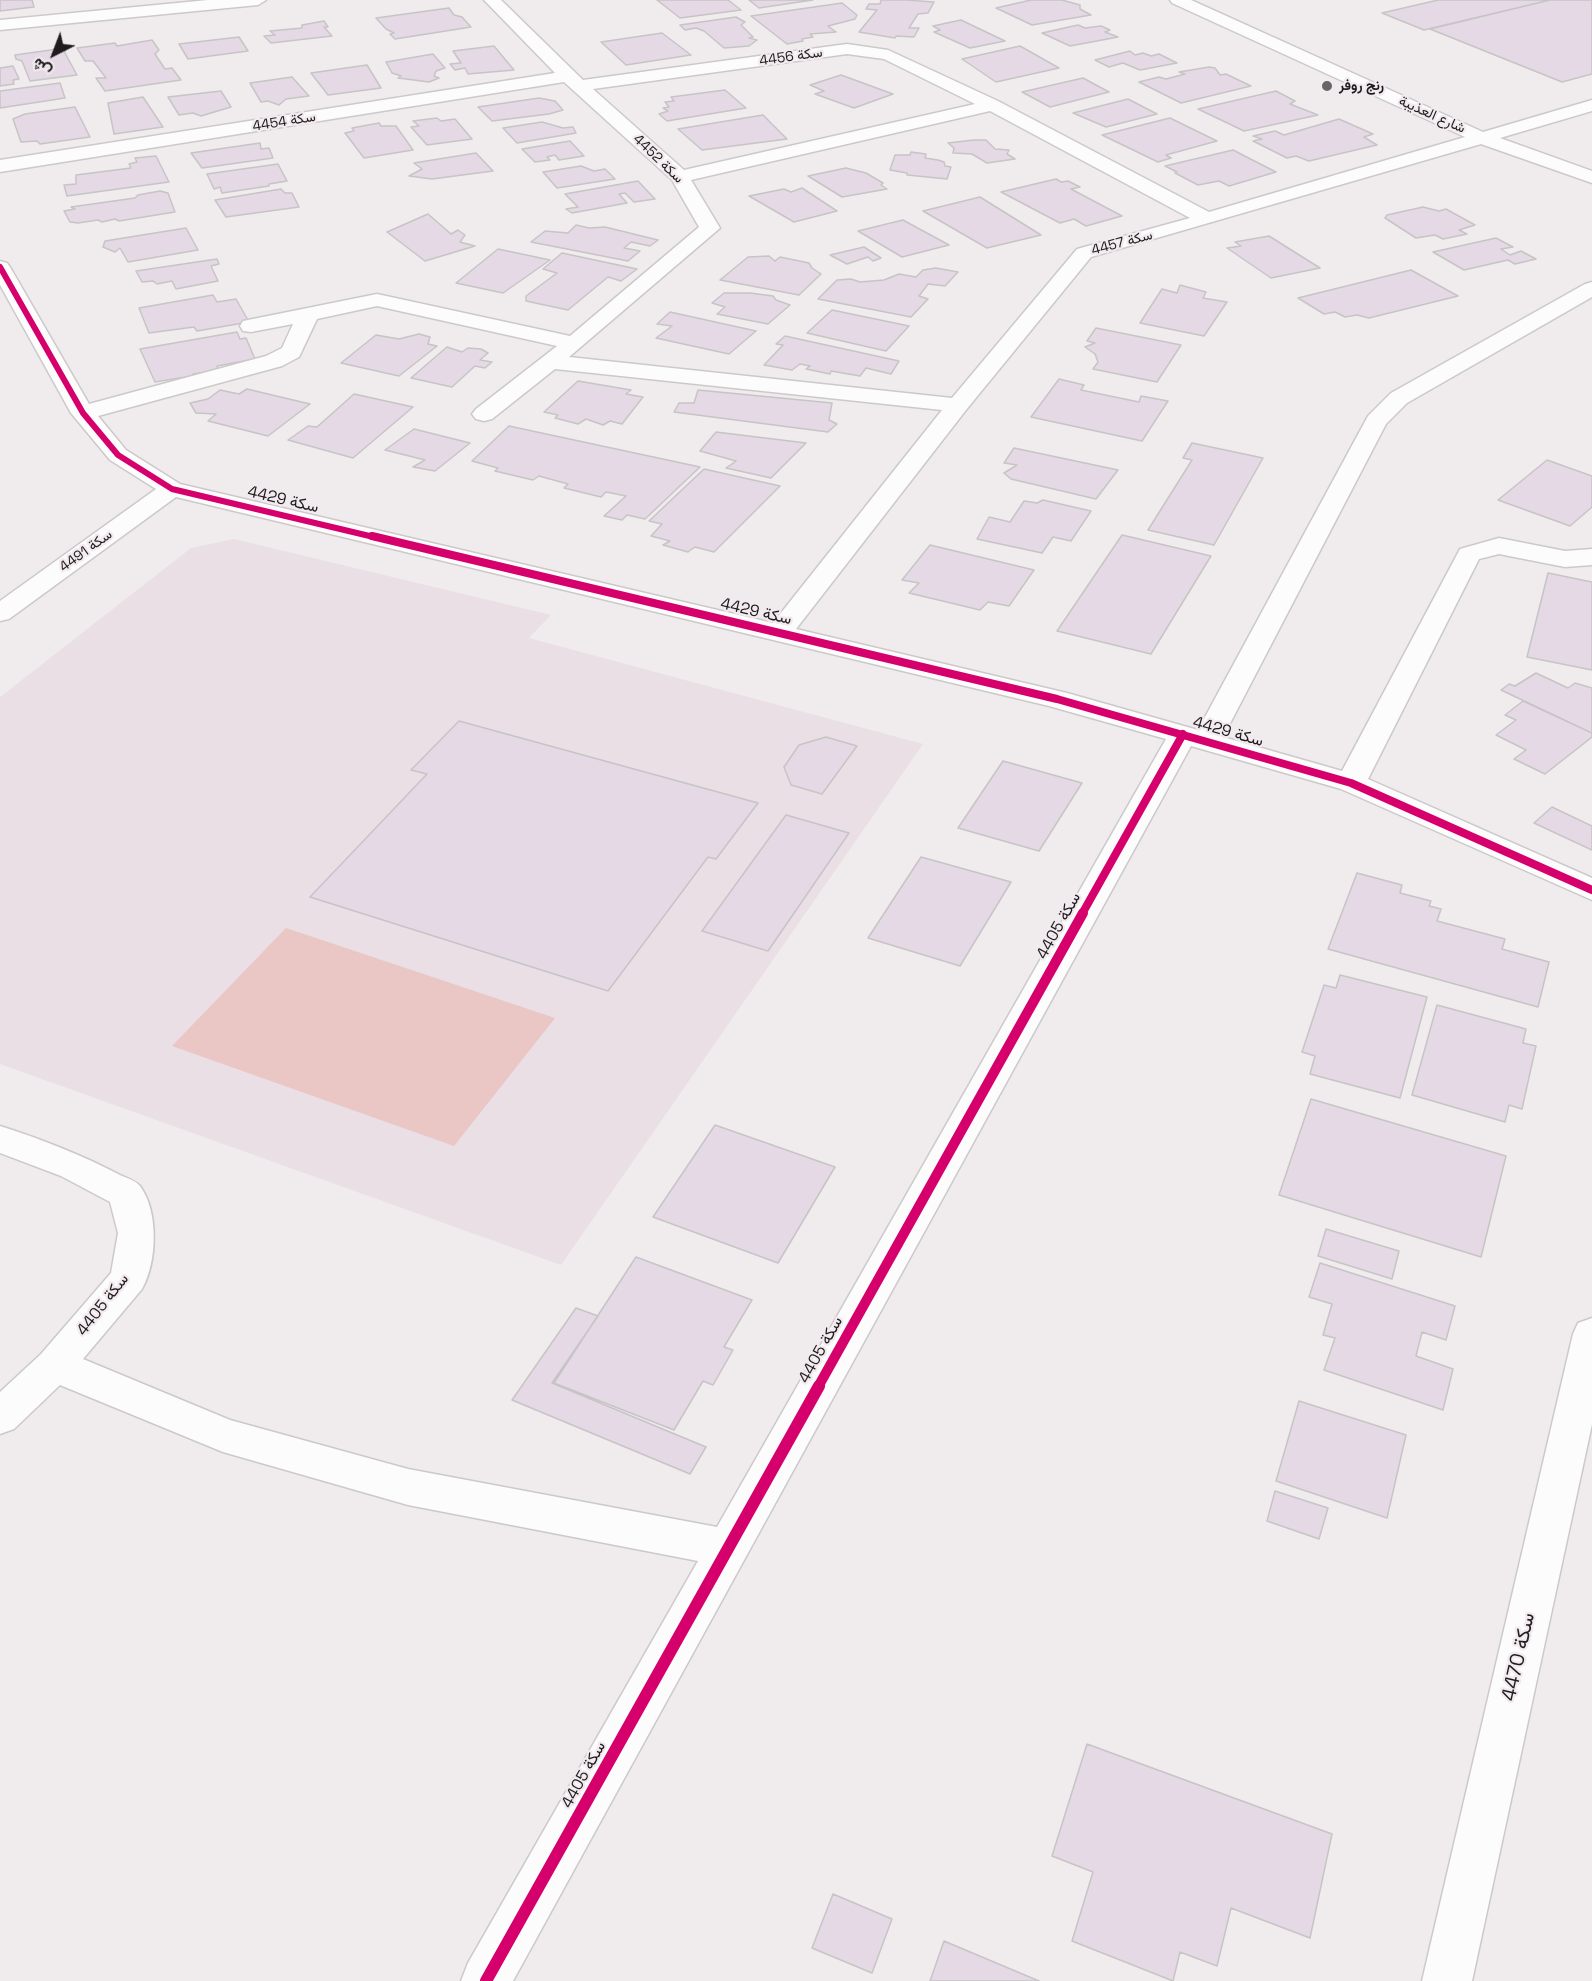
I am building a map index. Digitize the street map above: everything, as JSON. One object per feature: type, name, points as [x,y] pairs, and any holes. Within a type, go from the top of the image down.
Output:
[{"type":"street","points":[[0,25],[258,0]]},
{"type":"street","name":"سكة 4452","points":[[484,414],[574,343],[710,228],[680,177],[574,81],[492,0]]},
{"type":"street","name":"شارع العذيبة","points":[[1178,0],[1482,138],[1592,177]]},
{"type":"street","name":"سكة 4456","points":[[574,81],[847,49],[888,55],[992,105],[1207,219]]},
{"type":"street","name":"سكة 4454","points":[[0,166],[574,81]]},
{"type":"street","points":[[680,177],[992,105]]},
{"type":"street","name":"سكة 4457","points":[[779,633],[958,405],[1084,253],[1592,105]]},
{"type":"street","name":"سكة 4429","points":[[0,267],[83,413],[118,455],[172,489],[1057,699],[1350,783],[1592,890]]},
{"type":"street","name":"سكة 4405","points":[[486,1981],[728,1548],[1376,421],[1399,398],[1592,288]]},
{"type":"street","points":[[251,327],[377,300],[574,343]]},
{"type":"street","points":[[83,413],[274,361],[291,352],[308,314]]},
{"type":"street","points":[[550,362],[958,405]]},
{"type":"street","name":"سكة 4491","points":[[0,613],[172,489]]},
{"type":"street","points":[[1350,783],[1469,554],[1498,546],[1565,559],[1592,557]]},
{"type":"street","name":"سكة 4405","points":[[0,1139],[74,1167],[126,1194],[137,1233],[129,1278],[55,1365],[0,1417]]},
{"type":"street","name":"سكة 4470","points":[[1447,1981],[1592,1334]]},
{"type":"street","points":[[55,1365],[223,1435],[408,1487],[728,1548]]},
{"type":"shaded area","points":[[234,539],[551,615],[529,638],[923,744],[561,1265],[0,1064],[0,697],[191,548]]},
{"type":"shaded area","points":[[286,928],[555,1018],[454,1146],[172,1046]]},
{"type":"building","points":[[0,0],[32,0],[34,7],[0,11]]},
{"type":"building","points":[[657,0],[728,0],[741,10],[680,18]]},
{"type":"building","points":[[749,0],[813,0],[759,8]]},
{"type":"building","points":[[881,0],[934,2],[928,13],[918,14],[909,28],[919,28],[914,37],[896,36],[895,38],[859,32],[877,10],[866,9],[869,4],[880,4]]},
{"type":"building","points":[[1031,0],[1062,0],[1080,5],[1080,9],[1091,15],[1032,25],[996,8]]},
{"type":"building","points":[[1438,0],[1550,0],[1424,30],[1382,13]]},
{"type":"building","points":[[1550,0],[1592,0],[1592,74],[1562,82],[1430,29]]},
{"type":"building","points":[[842,3],[857,15],[855,19],[828,26],[836,32],[810,34],[813,37],[787,44],[751,16]]},
{"type":"building","points":[[449,8],[454,15],[462,17],[471,27],[395,39],[390,34],[394,33],[386,29],[376,18]]},
{"type":"building","points":[[736,17],[745,22],[741,25],[753,37],[749,38],[757,40],[749,46],[724,48],[704,31],[696,28],[685,30],[680,25]]},
{"type":"building","points":[[961,20],[1005,41],[970,48],[934,32],[940,30],[933,26]]},
{"type":"building","points":[[324,21],[328,27],[324,27],[332,36],[271,43],[264,36],[275,35],[270,31],[302,28],[302,25]]},
{"type":"building","points":[[1078,25],[1085,28],[1101,26],[1110,30],[1105,32],[1118,37],[1070,46],[1042,33]]},
{"type":"building","points":[[662,33],[691,55],[626,65],[601,42]]},
{"type":"building","points":[[239,37],[248,51],[188,59],[179,44]]},
{"type":"building","points":[[152,40],[159,50],[155,54],[165,69],[172,68],[181,80],[105,91],[96,78],[106,78],[93,61],[85,61],[77,48],[115,43],[117,46]]},
{"type":"building","points":[[494,46],[514,70],[468,74],[465,68],[455,70],[450,64],[461,63],[453,51]]},
{"type":"building","points":[[1020,46],[1059,68],[996,82],[962,59]]},
{"type":"building","points":[[65,48],[65,53],[77,75],[30,81],[22,61],[16,59],[15,55]]},
{"type":"building","points":[[1130,51],[1135,55],[1159,54],[1177,63],[1140,70],[1123,63],[1109,67],[1095,60]]},
{"type":"building","points":[[433,54],[445,68],[436,71],[434,76],[439,78],[429,82],[398,78],[401,76],[392,73],[386,62]]},
{"type":"building","points":[[367,65],[381,88],[328,95],[311,73]]},
{"type":"building","points":[[13,66],[19,79],[13,80],[14,84],[0,86],[0,68]]},
{"type":"building","points":[[1215,68],[1220,75],[1226,74],[1251,86],[1181,103],[1139,82],[1159,77],[1166,79],[1185,74],[1179,72]]},
{"type":"building","points":[[841,75],[893,94],[854,108],[815,94],[824,91],[810,85]]},
{"type":"building","points":[[292,77],[309,96],[286,99],[279,105],[268,101],[261,102],[250,83]]},
{"type":"building","points":[[1083,78],[1109,92],[1050,107],[1022,92]]},
{"type":"building","points":[[60,83],[65,98],[0,108],[0,91]]},
{"type":"building","points":[[725,90],[746,108],[667,121],[659,114],[668,111],[663,108],[669,107],[665,102],[674,101],[671,97]]},
{"type":"building","points":[[221,91],[231,107],[201,116],[193,113],[179,115],[168,97]]},
{"type":"building","points":[[1276,91],[1295,101],[1290,104],[1318,115],[1244,131],[1198,109]]},
{"type":"building","points":[[143,97],[163,127],[114,134],[108,103]]},
{"type":"building","points":[[539,98],[555,101],[563,110],[549,114],[492,121],[478,107]]},
{"type":"building","points":[[1128,99],[1157,114],[1106,127],[1073,113]]},
{"type":"building","points":[[75,107],[90,137],[40,144],[37,141],[21,142],[13,119],[25,114]]},
{"type":"building","points":[[763,115],[787,139],[702,150],[678,129]]},
{"type":"building","points":[[437,118],[441,121],[455,119],[472,139],[427,145],[411,127],[419,126],[413,121]]},
{"type":"building","points":[[1170,118],[1217,141],[1166,155],[1171,158],[1158,162],[1102,135]]},
{"type":"building","points":[[1339,119],[1373,134],[1364,137],[1377,145],[1309,161],[1296,156],[1287,158],[1253,141],[1262,139],[1253,136],[1275,131],[1284,135]]},
{"type":"building","points":[[542,122],[563,128],[573,127],[576,133],[517,143],[503,128]]},
{"type":"building","points":[[379,123],[381,126],[396,126],[413,150],[364,158],[345,133],[354,131],[352,128]]},
{"type":"building","points":[[986,140],[995,149],[1009,150],[1007,154],[1015,159],[987,163],[972,154],[953,153],[954,148],[948,143]]},
{"type":"building","points":[[570,141],[584,156],[559,160],[555,155],[547,157],[550,160],[535,162],[522,149]]},
{"type":"building","points":[[260,143],[261,149],[269,148],[273,158],[202,168],[191,153]]},
{"type":"building","points":[[1233,150],[1276,172],[1229,186],[1219,181],[1198,185],[1165,166]]},
{"type":"building","points":[[911,152],[926,154],[925,158],[944,162],[945,166],[951,167],[947,179],[907,175],[907,173],[890,170],[895,155],[910,155]]},
{"type":"building","points":[[476,153],[493,171],[432,179],[409,176],[422,169],[414,163]]},
{"type":"building","points":[[156,156],[169,182],[67,196],[64,185],[76,184],[76,175],[131,168],[129,164],[137,162],[135,158]]},
{"type":"building","points":[[278,164],[287,181],[222,193],[220,187],[214,189],[207,174]]},
{"type":"building","points":[[581,166],[594,171],[605,169],[615,179],[557,188],[543,172]]},
{"type":"building","points":[[846,168],[866,173],[883,183],[881,185],[887,189],[842,197],[808,176]]},
{"type":"building","points":[[1056,179],[1061,182],[1068,181],[1080,187],[1071,189],[1122,216],[1086,226],[1074,219],[1060,223],[1001,192]]},
{"type":"building","points":[[638,181],[655,199],[634,202],[625,193],[619,194],[627,203],[572,213],[566,209],[578,207],[565,194]]},
{"type":"building","points":[[802,188],[837,211],[794,222],[749,196],[784,189],[791,192]]},
{"type":"building","points":[[281,189],[285,193],[292,193],[299,207],[226,217],[215,200]]},
{"type":"building","points":[[160,191],[168,193],[175,212],[119,221],[115,219],[78,223],[70,222],[64,211],[75,209],[71,207],[135,198],[138,195]]},
{"type":"building","points":[[980,197],[1041,235],[987,248],[923,211]]},
{"type":"building","points":[[1423,207],[1439,211],[1446,209],[1475,225],[1459,230],[1467,234],[1443,239],[1435,235],[1416,238],[1385,218],[1387,215]]},
{"type":"building","points":[[428,214],[451,234],[458,230],[465,235],[460,242],[475,246],[425,261],[387,232]]},
{"type":"building","points":[[903,220],[949,245],[902,257],[858,231]]},
{"type":"building","points":[[576,225],[589,228],[605,227],[658,240],[650,246],[631,242],[624,248],[640,251],[628,261],[531,242],[545,231],[568,233]]},
{"type":"building","points":[[186,228],[198,250],[128,262],[120,248],[115,252],[103,247],[105,241]]},
{"type":"building","points":[[1269,236],[1320,268],[1271,278],[1227,248],[1241,246],[1235,242]]},
{"type":"building","points":[[1496,238],[1513,247],[1501,249],[1510,255],[1521,251],[1536,259],[1515,264],[1508,260],[1464,270],[1433,252]]},
{"type":"building","points":[[864,247],[881,258],[873,261],[868,257],[847,264],[830,255]]},
{"type":"building","points":[[498,249],[550,260],[503,293],[456,283]]},
{"type":"building","points":[[562,253],[637,269],[621,281],[608,277],[568,310],[526,301],[526,296],[557,273],[543,269]]},
{"type":"building","points":[[769,256],[775,261],[780,257],[809,263],[821,274],[799,295],[720,280],[748,257]]},
{"type":"building","points":[[217,259],[219,264],[211,266],[218,281],[176,289],[172,281],[157,284],[153,281],[142,282],[136,271]]},
{"type":"building","points":[[936,268],[958,272],[945,286],[928,284],[919,296],[928,299],[911,317],[818,299],[837,280],[851,279],[860,282],[884,280],[899,274],[916,277],[923,270]]},
{"type":"building","points":[[1411,270],[1458,296],[1369,318],[1357,315],[1345,317],[1335,312],[1324,314],[1298,298]]},
{"type":"building","points":[[1180,285],[1206,292],[1203,298],[1227,302],[1204,336],[1140,323],[1162,289],[1177,293]]},
{"type":"building","points":[[724,293],[773,296],[776,300],[790,305],[768,324],[717,314],[725,307],[712,303]]},
{"type":"building","points":[[213,295],[217,302],[236,299],[249,322],[197,331],[194,327],[149,333],[139,308]]},
{"type":"building","points":[[832,310],[909,326],[886,351],[807,333]]},
{"type":"building","points":[[670,312],[756,331],[729,354],[656,338],[672,326],[657,324]]},
{"type":"building","points":[[1096,328],[1181,345],[1157,382],[1093,369],[1098,362],[1095,354],[1085,347],[1095,343],[1087,341]]},
{"type":"building","points":[[237,332],[240,339],[246,338],[255,359],[217,366],[218,370],[192,376],[155,382],[140,349]]},
{"type":"building","points":[[419,334],[430,337],[428,344],[437,346],[399,376],[341,363],[376,335],[399,339]]},
{"type":"building","points":[[785,336],[899,361],[891,374],[866,368],[860,376],[831,371],[830,374],[806,369],[810,366],[800,364],[792,370],[764,365],[783,345],[776,344]]},
{"type":"building","points":[[447,347],[462,352],[468,348],[481,349],[488,353],[480,360],[492,362],[485,368],[475,366],[452,387],[411,378]]},
{"type":"building","points":[[1059,379],[1084,385],[1081,390],[1139,402],[1141,396],[1168,401],[1142,441],[1031,417]]},
{"type":"building","points":[[578,381],[631,390],[626,394],[643,397],[622,424],[610,421],[603,425],[586,419],[578,424],[555,418],[558,415],[544,412]]},
{"type":"building","points":[[247,389],[310,404],[268,436],[208,421],[216,414],[196,413],[190,403],[208,399],[220,390],[239,394]]},
{"type":"building","points":[[698,390],[832,403],[829,420],[837,424],[828,432],[674,412],[679,403],[694,403]]},
{"type":"building","points":[[354,394],[413,407],[353,458],[288,440],[308,426],[317,427]]},
{"type":"building","points":[[509,426],[700,467],[645,519],[627,515],[622,520],[604,516],[626,496],[606,492],[601,497],[564,488],[568,484],[539,476],[533,480],[495,471],[498,468],[472,461]]},
{"type":"building","points":[[414,429],[470,443],[435,471],[413,467],[425,460],[385,450]]},
{"type":"building","points":[[716,432],[806,443],[771,478],[726,468],[736,461],[700,451]]},
{"type":"building","points":[[1192,443],[1263,458],[1214,545],[1148,530],[1192,460],[1183,458]]},
{"type":"building","points":[[1014,448],[1118,470],[1096,499],[1011,479],[1004,473],[1017,465],[1004,463]]},
{"type":"building","points":[[1547,460],[1592,476],[1592,507],[1570,526],[1498,500]]},
{"type":"building","points":[[704,469],[780,486],[714,552],[695,547],[688,552],[663,545],[670,541],[651,536],[662,524],[649,521]]},
{"type":"building","points":[[1043,500],[1091,511],[1071,541],[1053,537],[1042,553],[977,539],[989,517],[1010,522],[1024,501],[1037,503]]},
{"type":"building","points":[[1122,535],[1211,556],[1151,654],[1057,631]]},
{"type":"building","points":[[930,545],[1034,570],[1009,606],[988,602],[980,610],[909,593],[919,583],[902,580]]},
{"type":"building","points":[[1548,573],[1592,582],[1592,670],[1527,657]]},
{"type":"building","points":[[1536,673],[1568,688],[1575,683],[1592,688],[1592,733],[1501,690],[1509,684],[1515,686]]},
{"type":"building","points":[[1523,701],[1592,733],[1592,737],[1545,774],[1514,759],[1526,750],[1496,735],[1516,720],[1505,715]]},
{"type":"building","points":[[459,721],[758,803],[716,859],[708,857],[608,991],[310,897],[427,774],[411,770]]},
{"type":"building","points":[[826,737],[857,746],[822,794],[791,785],[784,767],[799,745]]},
{"type":"building","points":[[1003,761],[1082,783],[1039,851],[958,828]]},
{"type":"building","points":[[1552,807],[1592,826],[1592,850],[1534,823]]},
{"type":"building","points":[[786,815],[849,833],[768,951],[702,931]]},
{"type":"building","points":[[921,857],[1011,882],[960,966],[868,938]]},
{"type":"building","points":[[1357,873],[1402,885],[1400,893],[1431,901],[1429,906],[1441,909],[1437,921],[1505,939],[1502,949],[1549,962],[1538,1007],[1328,949]]},
{"type":"building","points":[[1340,975],[1427,997],[1400,1098],[1310,1074],[1315,1056],[1302,1052],[1324,985],[1336,988]]},
{"type":"building","points":[[1437,1005],[1526,1029],[1523,1043],[1536,1046],[1522,1109],[1509,1105],[1505,1122],[1412,1095]]},
{"type":"building","points":[[1311,1099],[1506,1156],[1481,1257],[1279,1195]]},
{"type":"building","points":[[715,1125],[835,1167],[778,1263],[653,1217]]},
{"type":"building","points":[[1326,1229],[1399,1251],[1392,1279],[1318,1256]]},
{"type":"building","points":[[636,1257],[752,1300],[724,1347],[733,1350],[713,1385],[703,1381],[674,1430],[554,1383]]},
{"type":"building","points":[[1320,1263],[1455,1306],[1446,1340],[1422,1332],[1416,1356],[1453,1369],[1443,1410],[1324,1370],[1335,1338],[1323,1335],[1332,1304],[1309,1297]]},
{"type":"building","points":[[576,1308],[598,1316],[552,1383],[706,1447],[690,1474],[512,1400]]},
{"type":"building","points":[[1299,1401],[1406,1435],[1387,1518],[1276,1481]]},
{"type":"building","points":[[1275,1491],[1328,1508],[1319,1539],[1267,1521]]},
{"type":"building","points":[[1087,1744],[1332,1834],[1310,1938],[1231,1908],[1217,1966],[1180,1952],[1173,1981],[1072,1941],[1093,1872],[1052,1856]]},
{"type":"building","points":[[833,1894],[892,1919],[872,1973],[812,1948]]},
{"type":"building","points":[[944,1941],[1039,1981],[930,1981]]},
{"type":"cycle path","points":[[0,267],[83,413],[118,455],[172,489],[1057,699],[1206,741],[1351,783],[1592,890]]},
{"type":"cycle path","points":[[486,1981],[1183,734]]},
{"type":"place","name":"رنج روفر","points":[[1327,86]]}]
